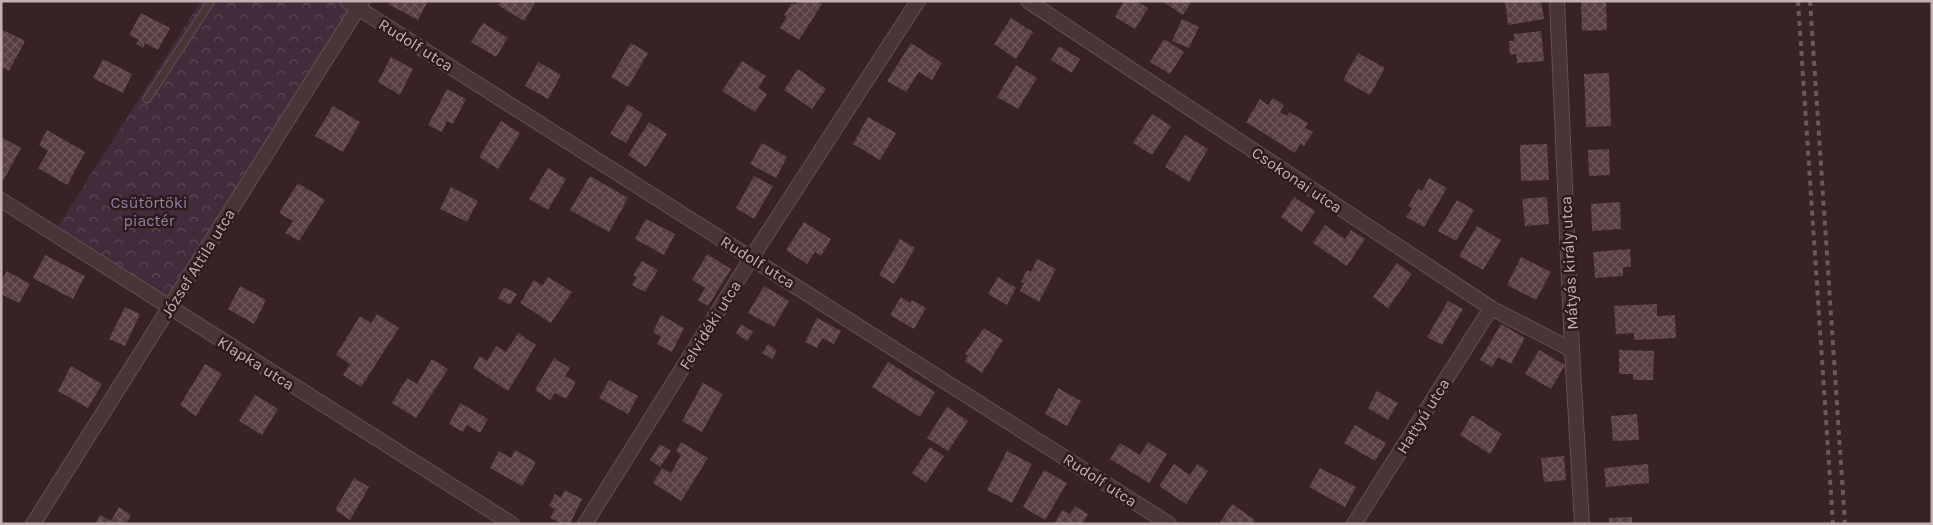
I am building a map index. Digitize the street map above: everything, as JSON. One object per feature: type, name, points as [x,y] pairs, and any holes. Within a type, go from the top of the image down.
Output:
[{"type":"street","name":"Felvidéki utca","points":[[585,524],[752,257],[918,1]]},
{"type":"street","name":"Csokonai utca","points":[[1028,1],[1491,308],[1572,350]]},
{"type":"street","name":"Mátyás király utca","points":[[1557,1],[1572,350],[1582,524]]},
{"type":"street","name":"Rudolf utca","points":[[355,4],[1169,524]]},
{"type":"street","name":"József Attila utca","points":[[33,524],[170,309],[355,4]]},
{"type":"street","name":"Klapka utca","points":[[1,200],[170,309],[512,524]]},
{"type":"street","name":"Hattyú utca","points":[[1354,524],[1491,308]]},
{"type":"lane","points":[[147,99],[211,1]]},
{"type":"green space","name":"Csütörtöki piactér","points":[[201,1],[347,1],[358,8],[170,309],[53,234]]},
{"type":"building","points":[[390,1],[428,1],[418,20],[388,4]]},
{"type":"building","points":[[500,1],[536,1],[524,21],[498,5]]},
{"type":"building","points":[[798,1],[818,1],[822,4],[799,40],[780,28],[787,16],[784,15],[792,3],[795,5]]},
{"type":"building","points":[[1124,1],[1137,1],[1148,8],[1135,29],[1115,17]]},
{"type":"building","points":[[1162,1],[1192,1],[1183,15]]},
{"type":"building","points":[[1505,1],[1541,1],[1544,19],[1508,25]]},
{"type":"building","points":[[1581,1],[1606,1],[1607,30],[1582,31]]},
{"type":"building","points":[[141,13],[170,28],[158,50],[145,43],[143,48],[136,44],[139,40],[129,35]]},
{"type":"building","points":[[1011,18],[1033,32],[1016,59],[994,44]]},
{"type":"building","points":[[1182,19],[1199,27],[1189,48],[1172,41]]},
{"type":"building","points":[[483,23],[508,38],[496,57],[471,42]]},
{"type":"building","points":[[1,29],[25,41],[9,71],[1,67]]},
{"type":"building","points":[[1541,31],[1544,61],[1517,63],[1516,54],[1510,55],[1509,41],[1514,41],[1514,34]]},
{"type":"building","points":[[1164,39],[1184,52],[1170,74],[1150,62]]},
{"type":"building","points":[[631,43],[648,53],[628,87],[611,77]]},
{"type":"building","points":[[911,43],[942,63],[932,80],[919,72],[906,92],[887,81]]},
{"type":"building","points":[[1059,46],[1080,59],[1072,73],[1051,60]]},
{"type":"building","points":[[1358,53],[1385,68],[1370,95],[1343,80]]},
{"type":"building","points":[[391,57],[413,69],[400,95],[378,82]]},
{"type":"building","points":[[103,59],[132,74],[123,93],[93,78]]},
{"type":"building","points":[[742,61],[766,76],[758,88],[767,94],[755,112],[722,91]]},
{"type":"building","points":[[538,62],[561,75],[548,99],[525,86]]},
{"type":"building","points":[[1016,65],[1037,78],[1018,109],[997,97]]},
{"type":"building","points":[[798,69],[826,89],[812,109],[784,90]]},
{"type":"building","points":[[1609,73],[1611,126],[1586,127],[1584,74]]},
{"type":"building","points":[[447,89],[466,99],[453,124],[447,121],[442,132],[428,125]]},
{"type":"building","points":[[1273,98],[1284,105],[1280,112],[1287,116],[1289,112],[1308,123],[1305,128],[1313,132],[1304,146],[1300,144],[1295,153],[1246,122],[1260,99],[1268,105]]},
{"type":"building","points":[[628,104],[643,114],[626,143],[610,134]]},
{"type":"building","points":[[333,106],[360,122],[343,152],[315,136]]},
{"type":"building","points":[[1152,114],[1171,126],[1152,155],[1133,143]]},
{"type":"building","points":[[868,117],[896,133],[880,160],[853,144]]},
{"type":"building","points":[[501,121],[520,133],[498,169],[479,157]]},
{"type":"building","points":[[649,122],[667,134],[646,167],[628,155]]},
{"type":"building","points":[[47,130],[85,152],[67,185],[38,168],[48,151],[39,145]]},
{"type":"building","points":[[1185,135],[1208,149],[1189,182],[1165,167]]},
{"type":"building","points":[[1,137],[21,148],[3,181],[1,180]]},
{"type":"building","points":[[762,143],[787,157],[776,178],[750,164]]},
{"type":"building","points":[[1547,144],[1549,180],[1521,181],[1520,145]]},
{"type":"building","points":[[1609,149],[1610,175],[1589,176],[1588,150]]},
{"type":"building","points":[[548,168],[566,179],[548,210],[529,199]]},
{"type":"building","points":[[590,176],[628,198],[609,232],[570,210]]},
{"type":"building","points":[[754,176],[773,186],[754,219],[736,208]]},
{"type":"building","points":[[1429,178],[1447,188],[1424,227],[1406,217],[1412,208],[1408,206],[1418,189],[1422,191]]},
{"type":"building","points":[[298,183],[325,200],[299,241],[285,233],[293,221],[279,213]]},
{"type":"building","points":[[451,187],[478,201],[467,222],[440,209]]},
{"type":"building","points":[[1294,197],[1315,211],[1302,232],[1281,217]]},
{"type":"building","points":[[1547,197],[1549,224],[1525,226],[1522,199]]},
{"type":"building","points":[[1457,200],[1474,210],[1456,241],[1438,231]]},
{"type":"building","points":[[1620,202],[1621,229],[1592,231],[1591,204]]},
{"type":"building","points":[[646,219],[675,234],[664,255],[635,239]]},
{"type":"building","points":[[804,222],[831,239],[821,256],[815,252],[807,264],[786,250]]},
{"type":"building","points":[[1325,225],[1345,239],[1351,230],[1365,239],[1347,266],[1313,243]]},
{"type":"building","points":[[1477,226],[1501,240],[1483,270],[1459,256]]},
{"type":"building","points":[[900,239],[915,248],[894,284],[879,275]]},
{"type":"building","points":[[1630,249],[1631,267],[1623,267],[1623,276],[1595,278],[1593,252]]},
{"type":"building","points":[[707,254],[731,269],[708,306],[698,300],[705,288],[692,280]]},
{"type":"building","points":[[45,255],[85,276],[73,299],[33,278]]},
{"type":"building","points":[[1521,257],[1551,272],[1536,300],[1507,285]]},
{"type":"building","points":[[1037,259],[1056,269],[1039,302],[1020,291],[1024,283],[1021,282],[1027,270],[1031,272]]},
{"type":"building","points":[[642,261],[658,270],[645,292],[632,285],[637,277],[633,275]]},
{"type":"building","points":[[1397,263],[1412,274],[1388,308],[1373,297]]},
{"type":"building","points":[[7,271],[30,284],[19,303],[1,294],[1,281]]},
{"type":"building","points":[[548,277],[572,292],[551,323],[520,303],[534,280],[542,286]]},
{"type":"building","points":[[998,277],[1016,288],[1007,305],[988,294]]},
{"type":"building","points":[[240,286],[266,300],[254,324],[228,309]]},
{"type":"building","points":[[764,286],[789,301],[774,327],[748,313]]},
{"type":"building","points":[[504,287],[517,294],[510,305],[498,298]]},
{"type":"building","points":[[901,297],[910,303],[912,300],[926,308],[914,329],[890,315]]},
{"type":"building","points":[[1448,301],[1463,309],[1442,345],[1427,337]]},
{"type":"building","points":[[1657,304],[1657,316],[1675,315],[1676,338],[1634,340],[1634,333],[1616,334],[1614,306]]},
{"type":"building","points":[[125,307],[140,314],[125,346],[109,339]]},
{"type":"building","points":[[377,314],[399,328],[361,387],[343,375],[350,364],[336,355],[360,316],[371,323]]},
{"type":"building","points":[[661,315],[684,328],[672,352],[657,344],[661,337],[653,332]]},
{"type":"building","points":[[817,318],[841,331],[834,344],[822,338],[817,348],[805,342]]},
{"type":"building","points":[[741,324],[753,332],[747,341],[736,333]]},
{"type":"building","points":[[1501,324],[1525,338],[1511,364],[1498,357],[1492,367],[1480,360]]},
{"type":"building","points":[[984,328],[1003,340],[982,373],[965,361],[968,356],[965,354]]},
{"type":"building","points":[[518,333],[536,345],[508,391],[473,368],[480,356],[487,361],[496,346],[506,352]]},
{"type":"building","points":[[768,344],[777,351],[772,359],[762,353]]},
{"type":"building","points":[[1539,350],[1565,365],[1551,389],[1525,374]]},
{"type":"building","points":[[1619,350],[1654,351],[1653,380],[1633,380],[1633,374],[1619,374]]},
{"type":"building","points":[[554,358],[570,368],[565,376],[576,382],[566,399],[555,393],[550,400],[535,390]]},
{"type":"building","points":[[432,359],[448,369],[416,418],[392,403],[407,378],[417,384]]},
{"type":"building","points":[[888,362],[935,392],[920,417],[872,387]]},
{"type":"building","points":[[205,364],[222,374],[196,416],[180,405]]},
{"type":"building","points":[[71,366],[102,384],[88,408],[58,391]]},
{"type":"building","points":[[609,380],[638,396],[628,414],[599,398]]},
{"type":"building","points":[[703,383],[723,394],[702,432],[682,421]]},
{"type":"building","points":[[1058,388],[1081,401],[1067,426],[1045,414]]},
{"type":"building","points":[[1377,391],[1398,403],[1388,420],[1368,408]]},
{"type":"building","points":[[255,395],[278,409],[262,435],[239,421]]},
{"type":"building","points":[[460,403],[488,419],[480,433],[467,425],[463,432],[449,424]]},
{"type":"building","points":[[947,407],[968,421],[948,451],[927,438]]},
{"type":"building","points":[[1637,414],[1639,440],[1613,441],[1611,416]]},
{"type":"building","points":[[1472,415],[1502,434],[1490,454],[1460,435]]},
{"type":"building","points":[[1355,425],[1386,443],[1375,461],[1344,443]]},
{"type":"building","points":[[681,442],[708,458],[681,501],[653,483],[662,468],[671,473],[681,455],[676,451]]},
{"type":"building","points":[[1148,442],[1167,454],[1149,483],[1110,459],[1120,443],[1140,455]]},
{"type":"building","points":[[660,444],[671,451],[660,467],[650,460]]},
{"type":"building","points":[[930,447],[944,456],[926,483],[912,473]]},
{"type":"building","points":[[515,450],[536,462],[522,486],[490,468],[499,451],[511,458]]},
{"type":"building","points":[[1007,451],[1032,464],[1012,503],[987,490]]},
{"type":"building","points":[[1564,456],[1566,480],[1544,482],[1541,458]]},
{"type":"building","points":[[1174,464],[1190,475],[1197,464],[1208,471],[1186,504],[1159,486]]},
{"type":"building","points":[[1648,464],[1649,483],[1606,487],[1604,468]]},
{"type":"building","points":[[1320,468],[1356,487],[1345,507],[1309,487]]},
{"type":"building","points":[[1044,470],[1067,483],[1045,520],[1023,507]]},
{"type":"building","points":[[354,478],[369,487],[350,520],[335,510]]},
{"type":"building","points":[[565,490],[582,499],[570,524],[562,524],[550,518],[555,509],[549,506],[555,494],[561,498]]},
{"type":"building","points":[[1232,504],[1255,520],[1253,524],[1219,524]]},
{"type":"building","points":[[1075,506],[1088,514],[1082,524],[1054,524],[1062,510],[1070,514]]},
{"type":"building","points":[[119,507],[131,515],[126,524],[95,524],[100,515],[111,521]]},
{"type":"building","points":[[1632,517],[1632,524],[1609,524],[1609,518]]},
{"type":"railway","points":[[1798,1],[1833,524]]},
{"type":"railway","points":[[1810,1],[1845,524]]}]
